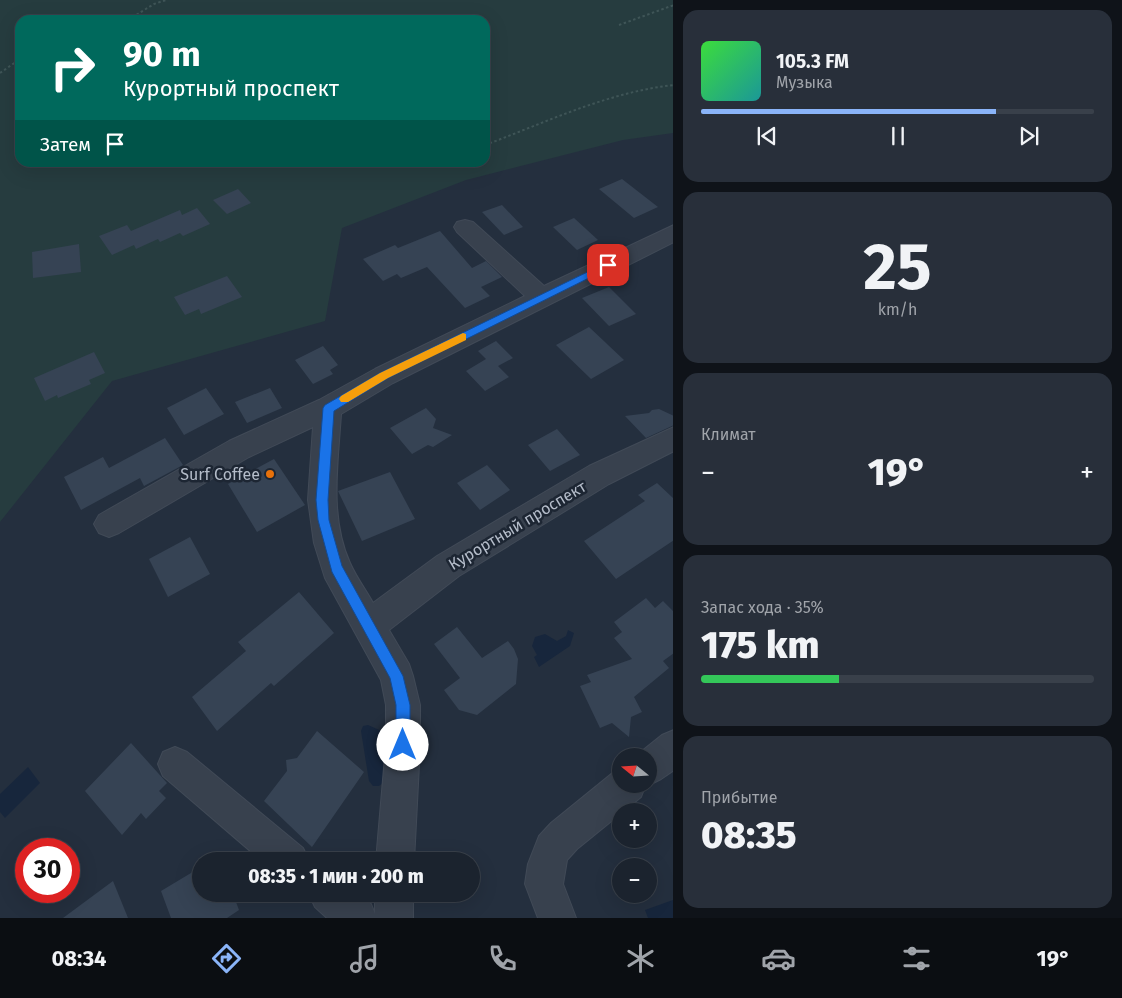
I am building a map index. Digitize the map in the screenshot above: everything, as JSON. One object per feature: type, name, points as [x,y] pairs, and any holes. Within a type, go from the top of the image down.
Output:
[{"type":"street","points":[[465,227],[542,298]]},
{"type":"street","points":[[109,524],[239,449],[328,408],[384,376],[673,232]]},
{"type":"street","points":[[328,408],[322,500],[324,520],[336,568],[397,676],[403,705],[403,745],[396,852]]},
{"type":"street","name":"Курортный проспект","points":[[369,626],[448,566],[599,475],[673,438]]},
{"type":"street","points":[[658,760],[673,747]]},
{"type":"street","points":[[175,764],[279,852]]},
{"type":"street","points":[[557,918],[544,884],[547,864],[552,849],[564,836],[617,793]]},
{"type":"street","points":[[338,902],[357,918]]},
{"type":"street","points":[[394,902],[394,918]]},
{"type":"path","points":[[136,15],[154,4],[166,0]]},
{"type":"path","points":[[619,24],[673,6]]},
{"type":"path","points":[[0,73],[15,63]]},
{"type":"path","points":[[490,143],[615,96],[647,88],[673,85]]},
{"type":"green space","points":[[0,0],[673,0],[673,133],[623,140],[466,180],[342,228],[325,321],[112,381],[0,522]]},
{"type":"water","points":[[568,630],[574,633],[570,646],[539,667],[534,657],[537,655],[532,646],[535,637],[545,634],[557,641],[566,636]]},
{"type":"water","points":[[368,725],[386,733],[388,737],[384,782],[379,786],[373,786],[369,781],[361,731],[363,726]]},
{"type":"water","points":[[28,767],[40,783],[5,818],[0,812],[0,794]]},
{"type":"water","points":[[673,900],[673,918],[648,918],[645,910]]},
{"type":"building","points":[[622,179],[658,207],[634,218],[599,189]]},
{"type":"building","points":[[238,189],[251,203],[227,214],[213,200]]},
{"type":"building","points":[[502,205],[523,227],[504,235],[482,212]]},
{"type":"building","points":[[197,208],[210,224],[183,236],[180,233],[160,242],[158,239],[136,249],[134,245],[112,255],[99,236],[127,225],[131,231],[180,210],[182,215]]},
{"type":"building","points":[[574,218],[598,240],[577,250],[553,227]]},
{"type":"building","points":[[440,231],[472,268],[486,261],[502,277],[481,287],[490,296],[465,308],[427,267],[401,278],[397,274],[383,281],[363,259],[395,245],[398,248]]},
{"type":"building","points":[[79,244],[81,272],[33,278],[32,252]]},
{"type":"building","points":[[227,276],[242,297],[201,314],[199,309],[185,315],[174,297]]},
{"type":"building","points":[[609,287],[636,314],[609,326],[582,298]]},
{"type":"building","points":[[589,327],[624,360],[591,379],[556,345]]},
{"type":"building","points":[[496,341],[513,358],[498,366],[509,377],[485,391],[466,371],[486,359],[478,351]]},
{"type":"building","points":[[323,346],[338,365],[330,370],[333,374],[313,384],[295,360]]},
{"type":"building","points":[[94,352],[105,373],[89,380],[91,384],[58,398],[57,395],[45,401],[34,378]]},
{"type":"building","points":[[206,388],[224,414],[184,435],[167,408]]},
{"type":"building","points":[[270,388],[282,408],[247,423],[235,402]]},
{"type":"building","points":[[426,408],[436,419],[433,428],[452,435],[433,447],[428,445],[412,454],[390,428]]},
{"type":"building","points":[[659,409],[673,416],[673,425],[646,438],[625,416],[649,413],[652,410]]},
{"type":"building","points":[[557,429],[580,455],[550,471],[528,445]]},
{"type":"building","points":[[165,438],[183,465],[144,486],[140,478],[81,510],[64,477],[103,457],[109,468]]},
{"type":"building","points":[[274,459],[305,505],[257,532],[228,484]]},
{"type":"building","points":[[487,465],[510,490],[480,510],[457,483]]},
{"type":"building","points":[[390,472],[415,519],[362,541],[338,491]]},
{"type":"building","points":[[657,483],[673,498],[673,541],[616,579],[584,541],[645,501],[638,495]]},
{"type":"building","points":[[190,537],[210,574],[168,597],[149,559]]},
{"type":"building","points":[[299,592],[334,633],[274,686],[271,683],[217,731],[192,697],[246,651],[238,642]]},
{"type":"building","points":[[646,598],[655,608],[663,601],[673,611],[673,654],[663,661],[669,668],[634,697],[642,712],[631,717],[629,737],[612,723],[600,728],[580,686],[591,682],[587,675],[632,659],[614,638],[622,632],[614,622]]},
{"type":"building","points":[[457,627],[482,658],[508,641],[518,659],[516,684],[477,715],[459,710],[444,690],[460,678],[434,644]]},
{"type":"building","points":[[317,731],[364,772],[312,847],[264,801],[287,771],[286,760],[297,758]]},
{"type":"building","points":[[131,743],[167,783],[159,791],[166,798],[146,819],[141,813],[122,835],[85,791]]},
{"type":"building","points":[[192,872],[192,902],[236,902],[239,910],[227,918],[171,918],[161,891]]},
{"type":"building","points":[[113,881],[128,918],[63,918]]},
{"type":"slow traffic","points":[[344,399],[384,376],[463,337]]},
{"type":"place","name":"Surf Coffee","points":[[270,474]]},
{"type":"route","points":[[403,745],[403,705],[397,676],[336,568],[324,520],[322,500],[328,408],[384,376],[608,265]]}]
